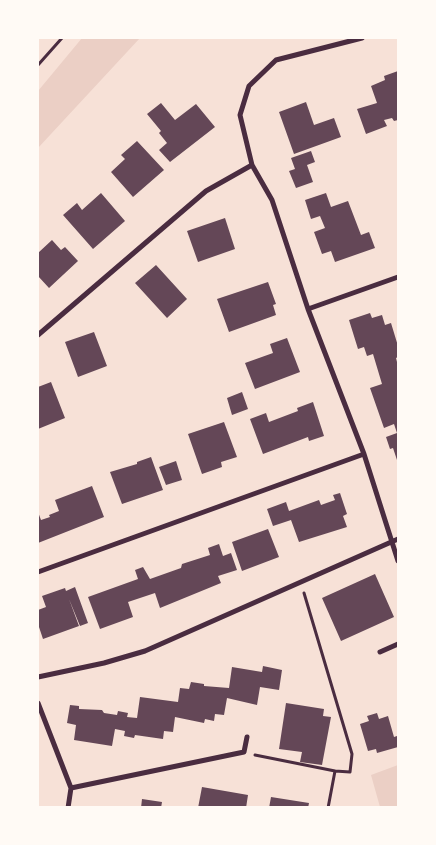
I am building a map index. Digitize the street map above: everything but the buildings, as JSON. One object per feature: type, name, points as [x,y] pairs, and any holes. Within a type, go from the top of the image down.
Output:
[{"type":"street","points":[[362,38],[276,60],[249,86],[240,115],[252,165],[272,200],[308,309],[364,454],[398,561]]},
{"type":"street","points":[[38,335],[206,191],[252,165]]},
{"type":"street","points":[[308,309],[398,277]]},
{"type":"street","points":[[38,572],[364,454]]},
{"type":"street","points":[[38,677],[104,663],[145,651],[300,580],[398,539]]},
{"type":"street","points":[[380,652],[398,644]]},
{"type":"street","points":[[38,703],[71,788],[68,808]]},
{"type":"street","points":[[71,788],[244,752],[247,737]]},
{"type":"path","points":[[38,65],[62,38]]},
{"type":"path","points":[[244,752],[335,771],[350,772],[352,754],[300,580]]},
{"type":"path","points":[[328,808],[335,771]]},
{"type":"shaded area","points":[[82,38],[140,38],[38,148],[38,91]]},
{"type":"shaded area","points":[[398,765],[398,807],[380,807],[371,775]]}]
